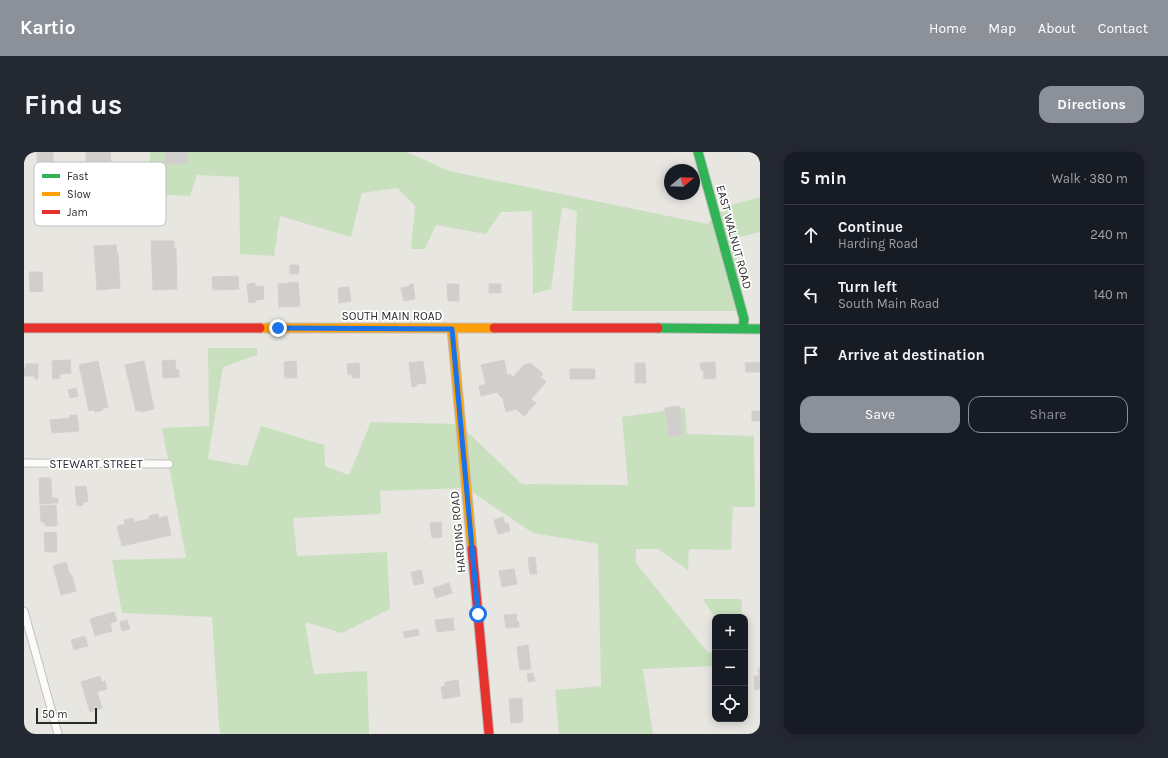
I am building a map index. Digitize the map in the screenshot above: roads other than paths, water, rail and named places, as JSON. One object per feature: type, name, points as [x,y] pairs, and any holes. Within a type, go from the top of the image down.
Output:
[{"type":"main road","name":"EAST WALNUT ROAD","points":[[698,152],[744,319],[743,329]]},
{"type":"main road","name":"SOUTH MAIN ROAD","points":[[24,328],[760,329]]},
{"type":"main road","name":"HARDING ROAD","points":[[452,329],[489,734]]},
{"type":"street","name":"STEWART STREET","points":[[24,463],[169,464]]},
{"type":"street","points":[[24,611],[58,734]]}]
